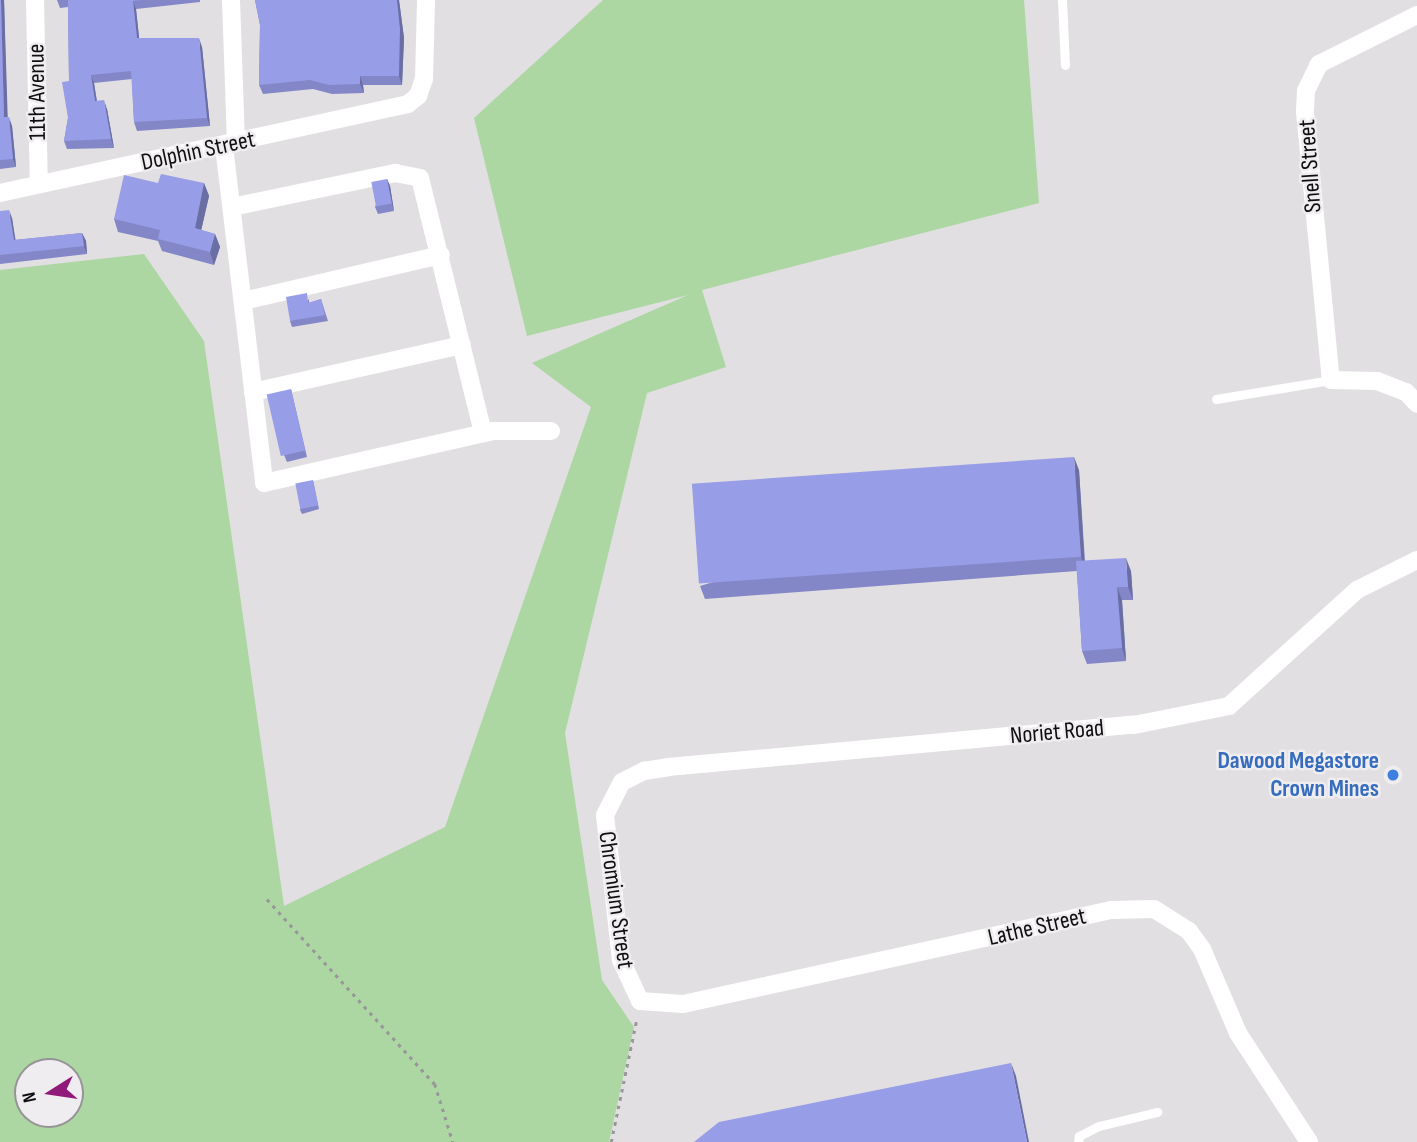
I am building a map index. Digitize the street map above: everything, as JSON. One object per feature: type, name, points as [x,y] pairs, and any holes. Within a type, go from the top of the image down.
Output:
[{"type":"street","name":"11th Avenue","points":[[35,0],[39,184]]},
{"type":"street","points":[[231,0],[232,207],[264,483],[483,433],[551,431]]},
{"type":"street","name":"Dolphin Street","points":[[0,193],[230,145],[396,107],[415,100],[422,88],[426,0]]},
{"type":"street","name":"Snell Street","points":[[1331,380],[1307,153],[1306,91],[1319,64],[1417,15]]},
{"type":"street","points":[[232,207],[405,172],[420,178],[425,186],[483,433]]},
{"type":"street","points":[[243,301],[441,255]]},
{"type":"street","points":[[253,393],[462,345]]},
{"type":"street","points":[[1331,380],[1377,381],[1406,392],[1417,404]]},
{"type":"street","name":"Noriet Road","points":[[644,771],[1121,726],[1207,713],[1242,697],[1357,590],[1417,561]]},
{"type":"street","name":"Chromium Street","points":[[640,1001],[621,960],[605,815],[622,782],[644,771]]},
{"type":"street","name":"Lathe Street","points":[[640,1001],[683,1004],[1111,910],[1154,909],[1180,923],[1202,949],[1238,1033],[1309,1142]]},
{"type":"lane","points":[[1062,0],[1065,65]]},
{"type":"lane","points":[[1216,399],[1331,380]]},
{"type":"lane","points":[[1078,1142],[1079,1136],[1099,1126],[1157,1112]]},
{"type":"path","points":[[267,899],[435,1084],[453,1142]]},
{"type":"path","points":[[611,1142],[640,1001]]},
{"type":"green space","points":[[603,0],[1024,0],[1039,203],[702,290],[726,367],[647,393],[565,733],[602,980],[634,1027],[609,1142],[0,1142],[0,270],[144,254],[204,341],[284,906],[445,827],[591,407],[532,363],[688,295],[527,336],[474,118]]},
{"type":"building","points":[[0,0],[4,117],[9,117],[13,159],[0,160]]},
{"type":"building","points":[[68,0],[141,0],[133,1],[137,38],[199,38],[207,118],[134,122],[131,71],[91,75],[95,101],[104,100],[111,139],[64,141],[68,118],[62,82],[69,81]]},
{"type":"building","points":[[255,0],[397,0],[400,29],[399,76],[360,76],[360,84],[329,85],[310,80],[259,85],[260,25]]},
{"type":"building","points":[[161,174],[204,183],[195,228],[215,234],[210,252],[158,239],[160,230],[114,219],[124,175],[158,183]]},
{"type":"building","points":[[387,179],[392,204],[376,207],[371,182]]},
{"type":"building","points":[[9,210],[14,240],[82,233],[84,246],[0,255],[0,211]]},
{"type":"building","points":[[307,293],[308,303],[321,299],[325,315],[290,321],[286,297]]},
{"type":"building","points":[[291,389],[305,450],[281,456],[267,395]]},
{"type":"building","points":[[1074,457],[1081,557],[699,583],[692,484]]},
{"type":"building","points":[[313,480],[318,506],[300,509],[295,483]]},
{"type":"building","points":[[1126,558],[1128,587],[1117,587],[1122,648],[1082,651],[1076,561]]},
{"type":"building","points":[[1011,1063],[1027,1142],[694,1142],[719,1122]]},
{"type":"place","name":"Dawood Megastore Crown Mines","points":[[1393,775]]}]
